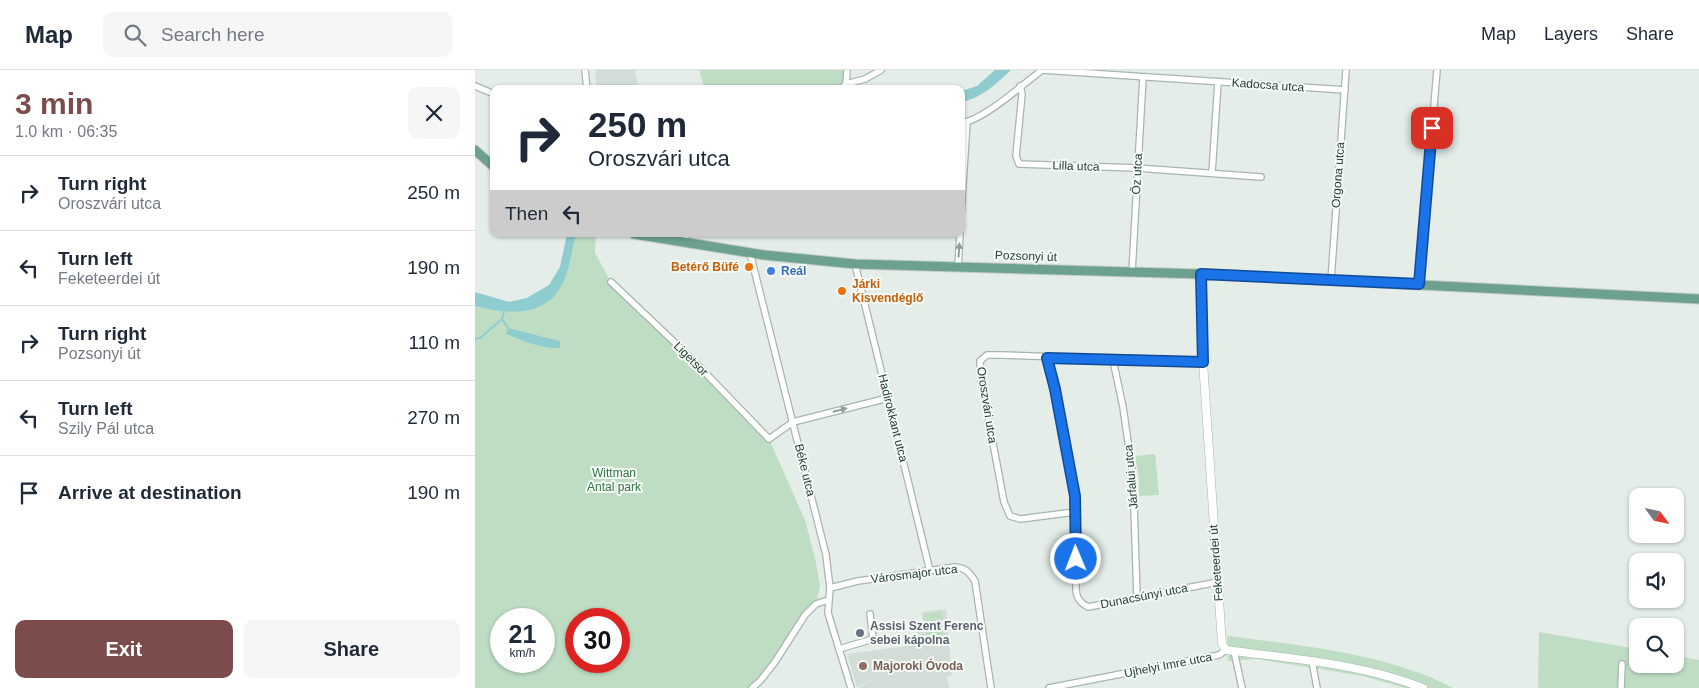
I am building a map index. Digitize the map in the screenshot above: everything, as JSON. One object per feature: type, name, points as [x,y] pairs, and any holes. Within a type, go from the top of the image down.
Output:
[{"type":"main road","points":[[475,150],[490,163]]},
{"type":"main road","name":"Pozsonyi út","points":[[672,237],[685,238],[750,253],[855,264],[1201,274],[1699,298]]},
{"type":"main road","name":"Feketeerdei út","points":[[1201,274],[1203,362],[1217,582],[1222,644],[1230,650]]},
{"type":"main road","points":[[1230,650],[1365,670],[1423,688]]},
{"type":"street","points":[[585,70],[587,85]]},
{"type":"street","points":[[847,70],[846,84],[865,79],[881,70]]},
{"type":"street","points":[[965,122],[994,107],[1042,70]]},
{"type":"street","name":"Kadocsa utca","points":[[1042,70],[1345,90]]},
{"type":"street","name":"Orgona utca","points":[[1331,280],[1346,70]]},
{"type":"street","points":[[1419,284],[1437,70]]},
{"type":"street","name":"Őz utca","points":[[1132,272],[1143,77]]},
{"type":"street","points":[[1212,172],[1218,82]]},
{"type":"street","points":[[475,86],[490,92]]},
{"type":"street","name":"Lilla utca","points":[[1020,86],[1022,94],[1016,156],[1019,164],[1212,172],[1261,177]]},
{"type":"street","points":[[958,267],[960,237]]},
{"type":"street","name":"Béke utca","points":[[750,253],[826,555],[830,588],[828,613],[851,688]]},
{"type":"street","name":"Hadirokkant utca","points":[[855,264],[929,571]]},
{"type":"street","name":"Ligetsor","points":[[611,282],[691,358],[769,439],[793,422]]},
{"type":"street","name":"Oroszvári utca","points":[[1075,512],[1020,519],[1010,516],[1004,502],[983,389],[980,360],[987,355],[1203,362]]},
{"type":"street","name":"Dunacsúnyi utca","points":[[1047,358],[1055,389],[1075,496],[1075,587],[1076,596],[1081,603],[1089,607],[1137,596],[1217,582]]},
{"type":"street","name":"Járfalui utca","points":[[1113,360],[1123,407],[1133,477],[1137,596]]},
{"type":"street","points":[[793,422],[888,398]]},
{"type":"street","name":"Városmajor utca","points":[[830,588],[858,581],[955,567],[964,568],[975,581],[991,688]]},
{"type":"street","points":[[752,688],[775,662],[805,615],[816,604],[828,600]]},
{"type":"street","points":[[839,649],[873,639],[870,614]]},
{"type":"street","points":[[1230,650],[1242,688]]},
{"type":"street","name":"Ujhelyi Imre utca","points":[[1049,688],[1219,655],[1230,650]]},
{"type":"street","points":[[1312,661],[1317,688]]},
{"type":"street","points":[[1621,688],[1622,664]]},
{"type":"shaded area","points":[[595,70],[635,70],[638,85],[597,85]]},
{"type":"shaded area","points":[[946,609],[952,675],[947,677],[949,688],[858,688],[878,678],[857,687],[847,654],[907,646],[923,623],[922,612]]},
{"type":"green space","points":[[699,70],[843,70],[843,85],[704,85]]},
{"type":"green space","name":"Wittman Antal park","points":[[572,237],[596,237],[595,253],[611,282],[769,439],[805,520],[820,586],[816,604],[752,688],[475,688],[475,297],[521,303],[546,295],[560,273]]},
{"type":"green space","points":[[1155,454],[1159,495],[1139,496],[1139,478],[1135,456]]},
{"type":"green space","points":[[941,612],[944,642],[927,643],[924,614]]},
{"type":"green space","points":[[1539,632],[1629,648],[1629,673],[1684,673],[1684,658],[1699,660],[1699,688],[1538,688]]},
{"type":"green space","points":[[1227,636],[1313,647],[1372,659],[1428,676],[1453,688],[1405,688],[1363,676],[1256,659],[1228,661]]},
{"type":"water","points":[[995,70],[1011,70],[982,94],[965,101],[965,90],[977,86]]},
{"type":"water","points":[[566,237],[575,237],[569,265],[560,289],[541,306],[529,310],[502,311],[475,306],[475,292],[509,302],[527,298],[549,285],[560,267]]},
{"type":"water","points":[[508,328],[559,341],[561,344],[559,348],[552,348],[532,344],[506,334]]},
{"type":"waterway","points":[[475,339],[480,338],[502,319],[504,311]]},
{"type":"waterway","points":[[502,319],[508,328]]},
{"type":"place","name":"Betérő Büfé","points":[[749,267]]},
{"type":"place","name":"Reál","points":[[771,271]]},
{"type":"place","name":"Járki Kisvendéglő","points":[[842,291]]},
{"type":"place","name":"Assisi Szent Ferenc sebei kápolna","points":[[860,633]]},
{"type":"place","name":"Majoroki Óvoda","points":[[863,666]]},
{"type":"route","points":[[1076,559],[1075,496],[1055,389],[1047,358],[1203,362],[1201,274],[1419,284],[1432,128]]}]
